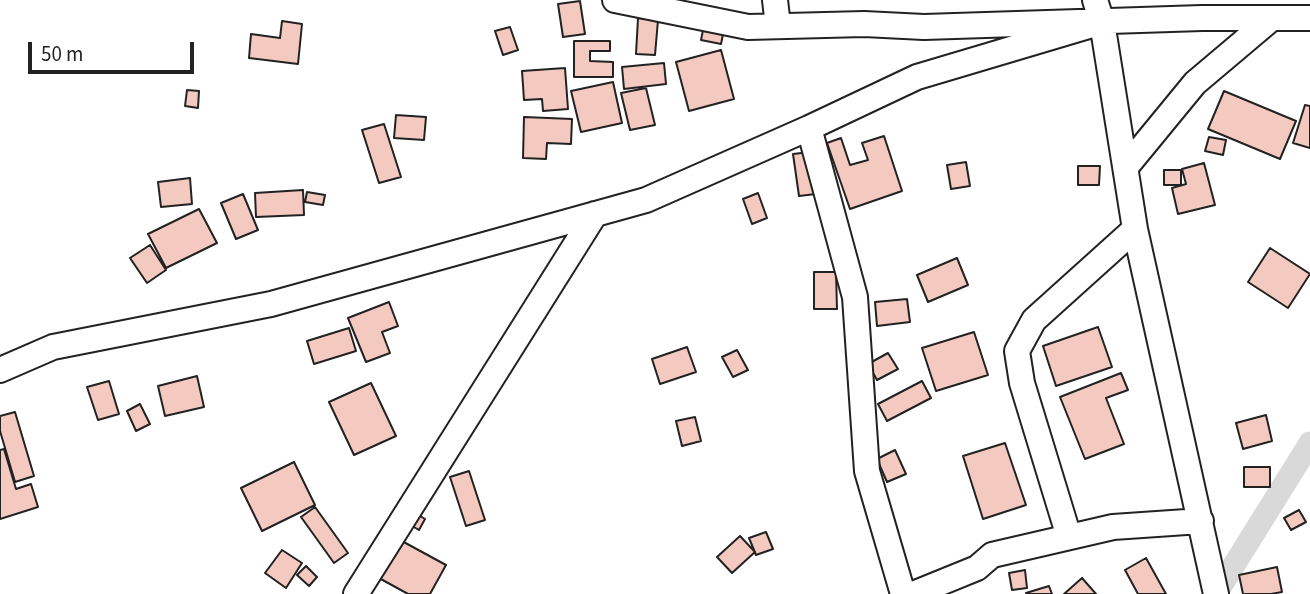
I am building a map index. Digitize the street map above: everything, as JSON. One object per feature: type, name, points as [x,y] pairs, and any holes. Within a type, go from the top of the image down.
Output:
[{"type":"street","points":[[615,0],[748,27],[864,24],[924,27],[1099,11],[1310,18]]},
{"type":"street","points":[[775,0],[778,26]]},
{"type":"street","points":[[0,370],[53,347],[271,304],[646,200],[917,77],[1099,11]]},
{"type":"street","points":[[1099,11],[1135,229],[1216,594]]},
{"type":"street","points":[[1126,167],[1195,83],[1272,18]]},
{"type":"street","points":[[809,128],[855,297],[867,471],[903,594]]},
{"type":"street","points":[[356,594],[595,214]]},
{"type":"street","points":[[1069,537],[1022,383],[1017,351],[1034,320],[1135,229]]},
{"type":"street","points":[[913,594],[977,568],[992,555],[1113,527],[1201,521]]},
{"type":"building","points":[[580,1],[585,34],[563,37],[558,4]]},
{"type":"building","points":[[706,15],[726,20],[721,44],[701,40]]},
{"type":"building","points":[[638,18],[658,20],[655,55],[636,54]]},
{"type":"building","points":[[282,21],[302,24],[298,64],[249,58],[251,34],[280,38]]},
{"type":"building","points":[[510,27],[518,50],[503,55],[495,31]]},
{"type":"building","points":[[574,41],[610,41],[610,51],[590,51],[590,61],[613,62],[613,77],[574,77]]},
{"type":"building","points":[[721,50],[734,99],[689,111],[676,62]]},
{"type":"building","points":[[664,63],[666,84],[624,89],[622,67]]},
{"type":"building","points":[[565,68],[568,109],[543,111],[542,99],[524,100],[522,71]]},
{"type":"building","points":[[613,82],[622,123],[581,132],[571,91]]},
{"type":"building","points":[[646,88],[655,125],[630,130],[621,93]]},
{"type":"building","points":[[187,90],[199,91],[198,108],[185,106]]},
{"type":"building","points":[[1224,91],[1296,121],[1280,159],[1208,129]]},
{"type":"building","points":[[1305,105],[1310,106],[1310,148],[1293,143]]},
{"type":"building","points":[[396,115],[426,117],[424,140],[394,138]]},
{"type":"building","points":[[524,117],[572,119],[571,144],[547,143],[546,159],[523,158]]},
{"type":"building","points":[[384,124],[401,177],[379,183],[362,130]]},
{"type":"building","points":[[884,136],[902,191],[850,209],[827,143],[841,138],[850,165],[868,160],[862,143]]},
{"type":"building","points":[[1209,137],[1226,140],[1223,155],[1205,151]]},
{"type":"building","points":[[810,152],[816,194],[799,196],[793,154]]},
{"type":"building","points":[[966,162],[970,186],[951,189],[947,165]]},
{"type":"building","points":[[1204,163],[1215,205],[1178,214],[1172,188],[1186,184],[1182,169]]},
{"type":"building","points":[[1078,166],[1100,166],[1099,185],[1078,185]]},
{"type":"building","points":[[1164,170],[1181,170],[1181,185],[1164,185]]},
{"type":"building","points":[[190,178],[192,204],[161,207],[158,182]]},
{"type":"building","points":[[303,190],[304,215],[256,217],[255,193]]},
{"type":"building","points":[[307,192],[325,195],[323,205],[305,202]]},
{"type":"building","points":[[758,193],[767,218],[752,224],[743,199]]},
{"type":"building","points":[[243,194],[258,230],[236,239],[221,203]]},
{"type":"building","points":[[199,209],[217,243],[166,268],[148,234]]},
{"type":"building","points":[[150,245],[166,270],[147,283],[130,258]]},
{"type":"building","points":[[1270,248],[1310,274],[1288,308],[1248,282]]},
{"type":"building","points":[[957,258],[968,285],[928,302],[917,275]]},
{"type":"building","points":[[814,272],[836,272],[837,309],[814,309]]},
{"type":"building","points":[[907,299],[910,322],[877,326],[875,302]]},
{"type":"building","points":[[389,302],[398,326],[382,332],[390,353],[366,362],[348,318]]},
{"type":"building","points":[[1098,327],[1112,367],[1056,386],[1043,346]]},
{"type":"building","points":[[349,328],[356,351],[314,364],[307,341]]},
{"type":"building","points":[[974,332],[988,375],[936,391],[922,348]]},
{"type":"building","points":[[687,347],[696,372],[660,384],[652,359]]},
{"type":"building","points":[[737,350],[748,370],[733,377],[722,357]]},
{"type":"building","points":[[888,353],[898,369],[877,380],[868,364]]},
{"type":"building","points":[[1121,373],[1128,390],[1106,398],[1124,444],[1085,459],[1060,397]]},
{"type":"building","points":[[197,376],[204,407],[165,416],[158,386]]},
{"type":"building","points":[[109,381],[119,414],[98,420],[87,387]]},
{"type":"building","points":[[922,381],[931,398],[887,421],[878,404]]},
{"type":"building","points":[[371,383],[396,436],[354,455],[329,402]]},
{"type":"building","points":[[140,404],[150,424],[136,431],[127,411]]},
{"type":"building","points":[[15,412],[34,476],[15,482],[0,431],[0,416]]},
{"type":"building","points":[[1266,415],[1272,441],[1243,449],[1236,423]]},
{"type":"building","points":[[695,417],[701,441],[682,446],[676,421]]},
{"type":"building","points":[[1005,443],[1026,505],[983,519],[963,456]]},
{"type":"building","points":[[4,449],[16,489],[31,484],[38,507],[0,519],[0,450]]},
{"type":"building","points":[[895,450],[906,474],[887,482],[877,459]]},
{"type":"building","points":[[294,462],[315,505],[262,531],[241,488]]},
{"type":"building","points":[[1244,467],[1270,467],[1270,487],[1244,487]]},
{"type":"building","points":[[469,471],[485,520],[466,526],[450,477]]},
{"type":"building","points":[[315,507],[348,553],[334,563],[301,517]]},
{"type":"building","points":[[1299,510],[1306,522],[1291,530],[1284,518]]},
{"type":"building","points":[[414,512],[425,519],[419,530],[407,523]]},
{"type":"building","points":[[766,532],[773,549],[756,555],[749,538]]},
{"type":"building","points":[[740,536],[755,552],[732,573],[717,557]]},
{"type":"building","points":[[400,540],[446,565],[430,594],[408,594],[379,578]]},
{"type":"building","points":[[282,550],[302,563],[286,588],[265,573]]},
{"type":"building","points":[[1146,558],[1166,594],[1138,594],[1125,570]]},
{"type":"building","points":[[306,566],[317,577],[309,586],[297,575]]},
{"type":"building","points":[[1277,567],[1282,592],[1243,594],[1239,575]]},
{"type":"building","points":[[1025,570],[1027,588],[1012,590],[1009,573]]},
{"type":"building","points":[[1082,578],[1096,594],[1064,594]]},
{"type":"building","points":[[1049,586],[1052,594],[1026,593]]},
{"type":"waterway","points":[[1216,594],[1310,443]]}]
